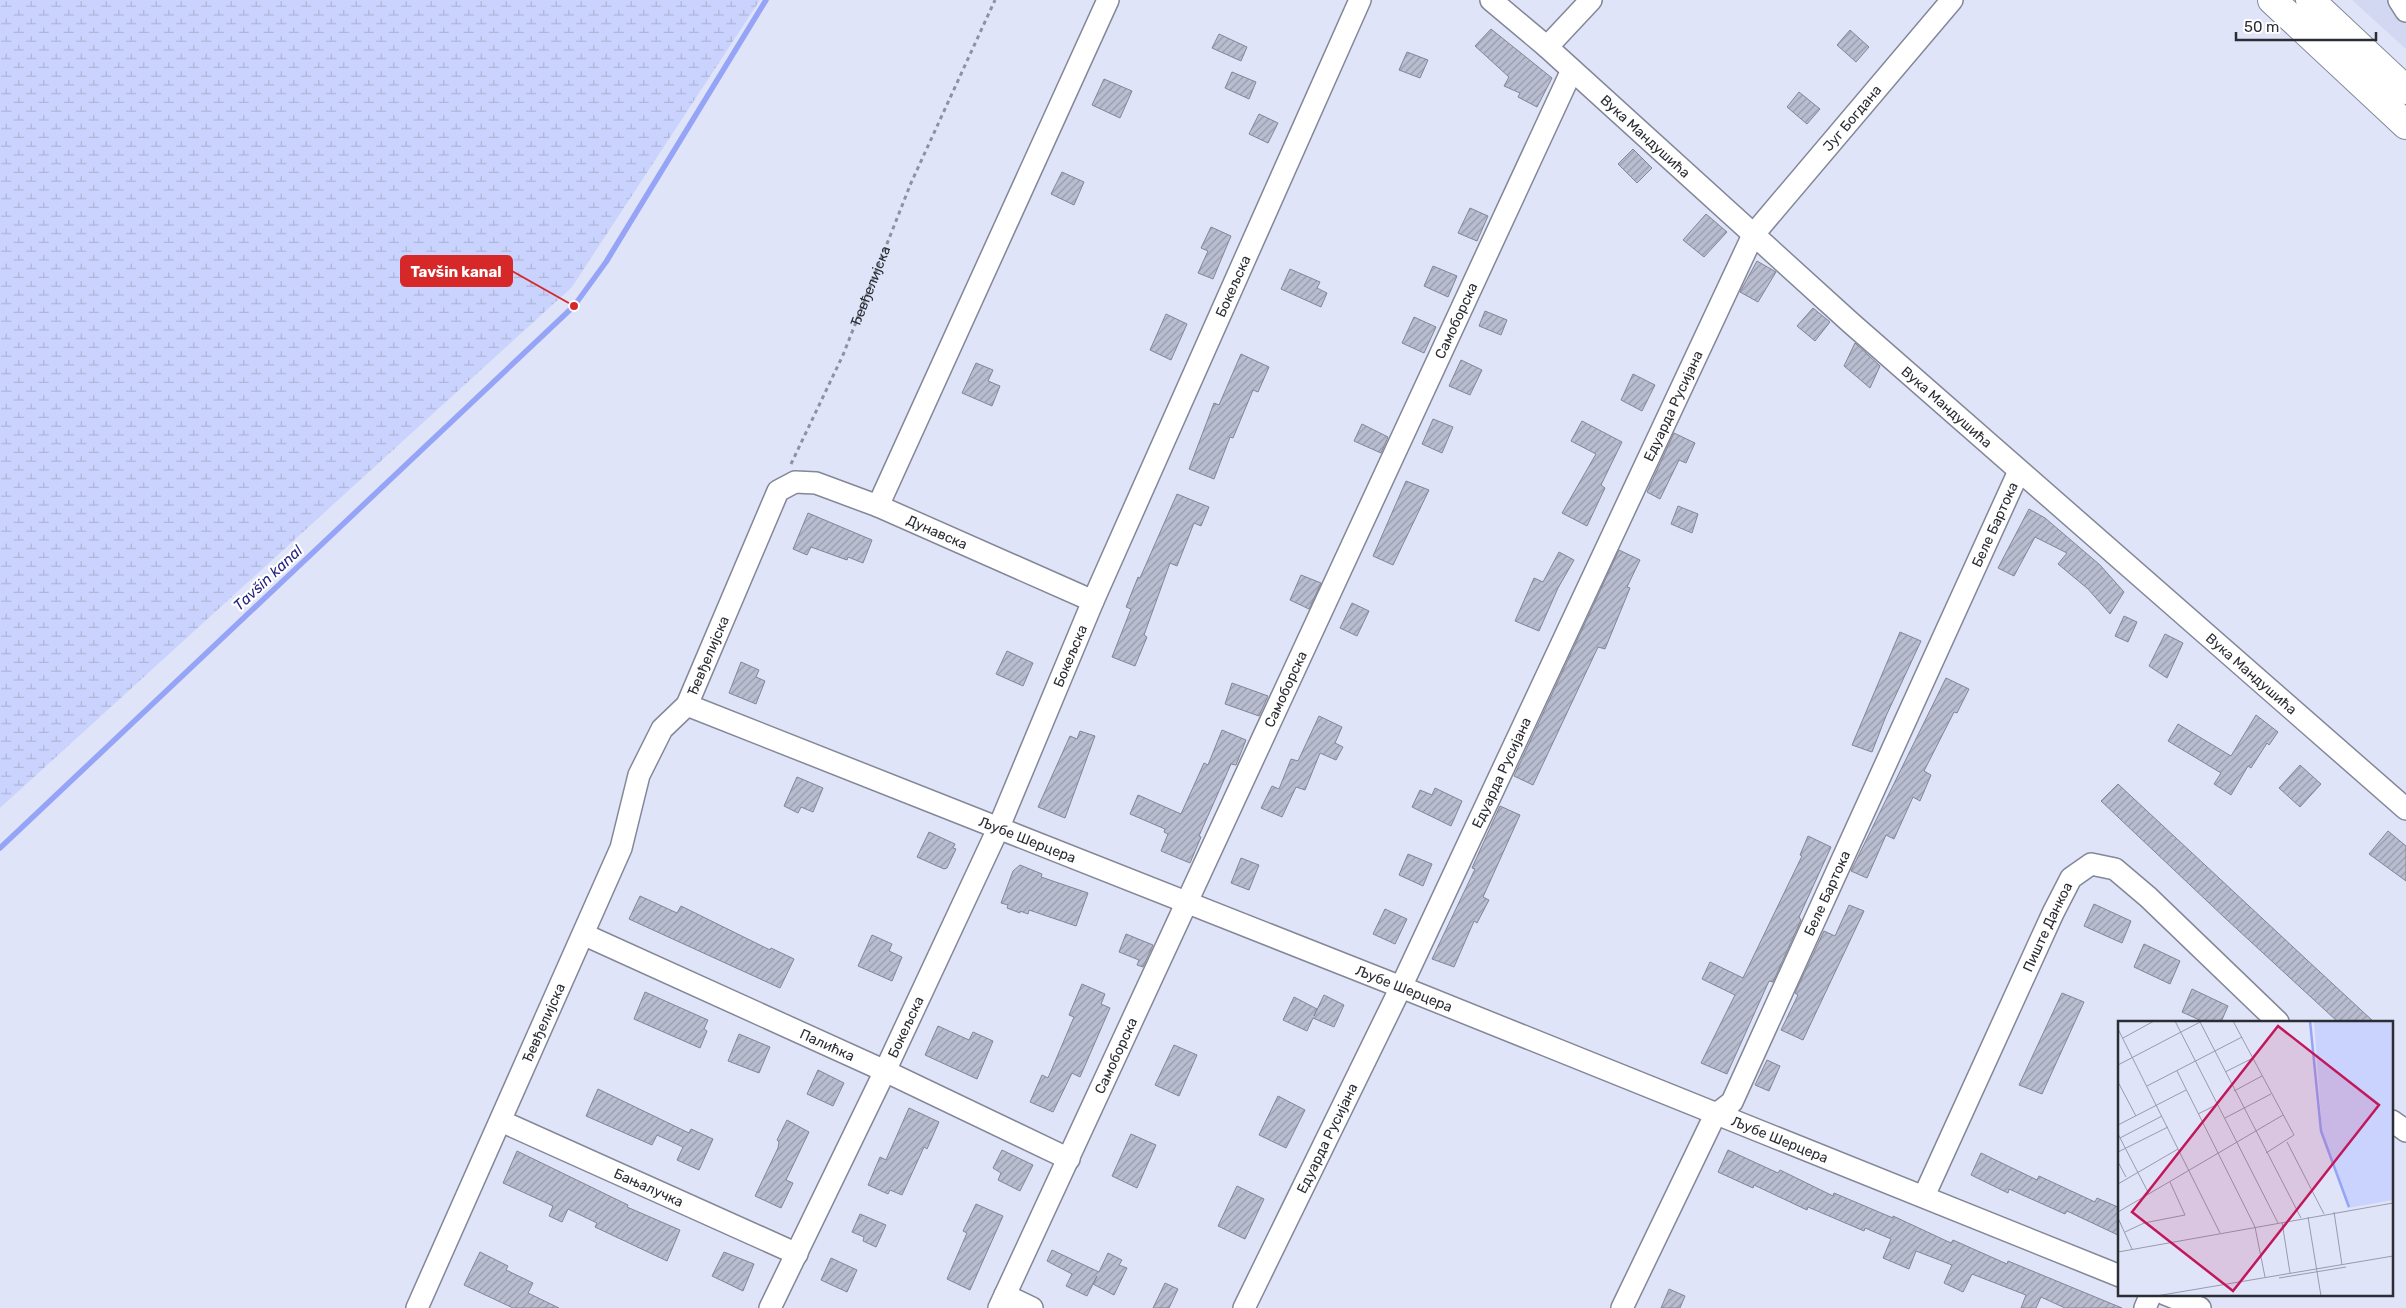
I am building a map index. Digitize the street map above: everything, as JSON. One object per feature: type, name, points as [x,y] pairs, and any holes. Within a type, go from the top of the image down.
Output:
[{"type":"main road","points":[[2272,0],[2406,125]]},
{"type":"main road","points":[[2310,0],[2406,90]]},
{"type":"street","points":[[878,506],[1108,0]]},
{"type":"street","name":"Бокељска","points":[[770,1308],[998,828],[1093,601],[1360,0]]},
{"type":"street","name":"Вука Мандушића","points":[[1492,0],[1547,47],[1754,235],[2019,470],[2406,809]]},
{"type":"street","points":[[1547,47],[1591,0]]},
{"type":"street","name":"Југ Богдана","points":[[1754,235],[1952,0]]},
{"type":"street","points":[[2399,0],[2406,11]]},
{"type":"street","name":"Самоборска","points":[[1002,1302],[1572,70]]},
{"type":"street","name":"Едуарда Русијана","points":[[1244,1308],[1401,987],[1754,235]]},
{"type":"street","name":"Беле Бартока","points":[[1622,1308],[1715,1115],[1732,1102],[2019,470]]},
{"type":"street","name":"Дунавска","points":[[778,491],[795,482],[816,483],[878,506],[1093,601]]},
{"type":"street","name":"Ђевђелијска","points":[[420,1307],[621,848],[639,775],[662,729],[687,705],[778,491]]},
{"type":"street","name":"Љубе Шерцера","points":[[687,705],[1186,904],[1401,987],[1715,1115],[1924,1196],[2118,1275]]},
{"type":"street","name":"Пиште Данкоа","points":[[1924,1196],[2053,913],[2071,878],[2091,864],[2115,869],[2148,897],[2277,1021]]},
{"type":"street","name":"Палићка","points":[[584,935],[884,1071],[1069,1158]]},
{"type":"street","name":"Бањалучка","points":[[501,1121],[796,1254]]},
{"type":"street","points":[[2394,1122],[2406,1131]]},
{"type":"street","points":[[2145,1308],[2150,1296]]},
{"type":"street","points":[[2170,1296],[2200,1308]]},
{"type":"street","points":[[1002,1302],[1032,1308]]},
{"type":"path","name":"Ђевђелијска","points":[[778,491],[843,355],[911,183],[995,0]]},
{"type":"shaded area","points":[[2352,0],[2406,0],[2406,49]]},
{"type":"green space","points":[[0,0],[760,0],[572,287],[0,808]]},
{"type":"building","points":[[1491,29],[1552,78],[1537,107],[1518,97],[1520,93],[1504,86],[1509,77],[1475,46]]},
{"type":"building","points":[[1850,30],[1869,47],[1856,62],[1837,45]]},
{"type":"building","points":[[1219,34],[1247,47],[1241,61],[1212,48]]},
{"type":"building","points":[[1407,52],[1428,60],[1420,78],[1399,70]]},
{"type":"building","points":[[1232,72],[1256,82],[1249,99],[1225,88]]},
{"type":"building","points":[[1104,79],[1132,91],[1120,118],[1092,105]]},
{"type":"building","points":[[1799,92],[1820,109],[1807,124],[1787,107]]},
{"type":"building","points":[[1259,114],[1278,123],[1268,143],[1249,134]]},
{"type":"building","points":[[1633,149],[1652,168],[1637,183],[1618,164]]},
{"type":"building","points":[[1062,172],[1084,182],[1074,205],[1051,194]]},
{"type":"building","points":[[1470,208],[1488,216],[1477,241],[1458,233]]},
{"type":"building","points":[[1706,214],[1727,232],[1704,257],[1683,240]]},
{"type":"building","points":[[1211,227],[1231,236],[1213,279],[1198,273],[1208,251],[1201,248]]},
{"type":"building","points":[[1757,261],[1776,272],[1758,302],[1740,292]]},
{"type":"building","points":[[1433,266],[1457,276],[1448,297],[1424,286]]},
{"type":"building","points":[[1290,269],[1320,282],[1317,288],[1327,293],[1321,307],[1281,289]]},
{"type":"building","points":[[1813,308],[1830,322],[1815,341],[1797,326]]},
{"type":"building","points":[[1485,311],[1507,320],[1501,335],[1479,326]]},
{"type":"building","points":[[1166,314],[1187,324],[1171,360],[1150,350]]},
{"type":"building","points":[[1414,317],[1436,327],[1424,353],[1402,343]]},
{"type":"building","points":[[1855,343],[1880,366],[1870,388],[1844,366]]},
{"type":"building","points":[[1241,354],[1269,367],[1258,392],[1253,390],[1233,438],[1230,437],[1214,479],[1189,469],[1214,403],[1219,405]]},
{"type":"building","points":[[1461,360],[1482,370],[1470,395],[1449,386]]},
{"type":"building","points":[[976,363],[993,370],[988,381],[1000,386],[992,406],[962,393]]},
{"type":"building","points":[[1633,374],[1655,385],[1642,411],[1621,400]]},
{"type":"building","points":[[1433,419],[1453,427],[1442,453],[1422,444]]},
{"type":"building","points":[[1582,421],[1622,442],[1601,485],[1605,488],[1587,526],[1562,513],[1596,454],[1571,441]]},
{"type":"building","points":[[1362,424],[1388,437],[1381,453],[1354,441]]},
{"type":"building","points":[[1674,433],[1695,443],[1686,463],[1679,460],[1660,499],[1647,492]]},
{"type":"building","points":[[1406,481],[1429,490],[1393,565],[1373,556]]},
{"type":"building","points":[[1177,494],[1209,507],[1201,526],[1194,523],[1177,566],[1170,563],[1144,635],[1147,637],[1135,666],[1112,657],[1131,609],[1126,607]]},
{"type":"building","points":[[1678,506],[1698,514],[1692,533],[1671,524]]},
{"type":"building","points":[[2029,509],[2045,518],[2100,565],[2124,592],[2110,614],[2088,589],[2058,564],[2067,553],[2035,537],[2014,576],[1998,568]]},
{"type":"building","points":[[808,513],[872,540],[863,563],[848,557],[847,560],[811,547],[807,555],[793,549]]},
{"type":"building","points":[[1619,550],[1640,560],[1627,587],[1630,588],[1605,649],[1598,647],[1533,785],[1514,776]]},
{"type":"building","points":[[1559,552],[1574,560],[1558,588],[1539,631],[1515,621],[1534,578],[1543,582]]},
{"type":"building","points":[[1301,575],[1321,583],[1309,609],[1290,600]]},
{"type":"building","points":[[1352,603],[1369,611],[1357,636],[1340,628]]},
{"type":"building","points":[[2124,616],[2137,622],[2128,642],[2115,636]]},
{"type":"building","points":[[1900,632],[1921,641],[1886,716],[1872,752],[1852,745]]},
{"type":"building","points":[[2165,634],[2183,643],[2167,678],[2149,666]]},
{"type":"building","points":[[1007,651],[1033,663],[1023,686],[996,674]]},
{"type":"building","points":[[741,662],[759,670],[756,677],[765,681],[756,704],[729,693]]},
{"type":"building","points":[[1946,678],[1969,689],[1957,713],[1954,712],[1924,771],[1931,775],[1920,801],[1913,797],[1894,839],[1886,835],[1867,878],[1851,871]]},
{"type":"building","points":[[1232,683],[1268,696],[1259,716],[1225,704]]},
{"type":"building","points":[[2256,715],[2278,732],[2269,745],[2267,743],[2251,768],[2248,766],[2231,795],[2214,784],[2221,773],[2168,741],[2178,724],[2231,756]]},
{"type":"building","points":[[1319,716],[1342,727],[1335,743],[1343,747],[1336,760],[1320,753],[1305,790],[1296,787],[1282,817],[1261,808],[1272,786],[1279,789],[1291,759],[1298,761]]},
{"type":"building","points":[[1222,730],[1246,740],[1236,765],[1231,764],[1199,836],[1201,837],[1190,863],[1161,851],[1168,834],[1164,832],[1165,829],[1130,814],[1138,795],[1181,814],[1204,763],[1208,765]]},
{"type":"building","points":[[1080,731],[1095,736],[1065,818],[1038,807],[1070,736],[1077,739]]},
{"type":"building","points":[[2300,765],[2321,784],[2300,807],[2279,788]]},
{"type":"building","points":[[797,777],[823,788],[813,812],[801,807],[798,813],[784,806]]},
{"type":"building","points":[[2118,784],[2373,1021],[2337,1021],[2101,801]]},
{"type":"building","points":[[1435,788],[1462,801],[1451,826],[1412,807],[1420,790],[1432,795]]},
{"type":"building","points":[[1500,806],[1520,815],[1483,897],[1489,900],[1477,923],[1474,921],[1454,967],[1432,959],[1475,869],[1472,868]]},
{"type":"building","points":[[2388,831],[2406,846],[2406,881],[2369,854]]},
{"type":"building","points":[[929,832],[955,844],[953,848],[956,849],[947,868],[944,869],[917,857]]},
{"type":"building","points":[[1808,836],[1831,847],[1799,917],[1801,920],[1773,982],[1769,981],[1727,1074],[1701,1063],[1735,995],[1702,979],[1710,962],[1743,978],[1802,856],[1800,855]]},
{"type":"building","points":[[1408,854],[1432,864],[1423,886],[1399,875]]},
{"type":"building","points":[[1241,858],[1259,865],[1249,890],[1231,883]]},
{"type":"building","points":[[1020,865],[1042,874],[1041,877],[1088,893],[1076,926],[1029,910],[1028,914],[1020,911],[1020,913],[1007,908],[1008,905],[1001,903],[1013,871]]},
{"type":"building","points":[[640,896],[677,913],[681,906],[770,950],[771,948],[794,959],[780,988],[629,919]]},
{"type":"building","points":[[2094,904],[2131,921],[2122,943],[2084,926]]},
{"type":"building","points":[[1849,905],[1864,911],[1803,1040],[1781,1030],[1798,995],[1795,993],[1824,931],[1835,936]]},
{"type":"building","points":[[1385,909],[1407,919],[1395,944],[1373,934]]},
{"type":"building","points":[[1126,934],[1153,945],[1143,967],[1137,965],[1139,960],[1119,952]]},
{"type":"building","points":[[872,935],[892,944],[889,951],[902,957],[892,981],[858,966]]},
{"type":"building","points":[[2144,944],[2180,961],[2170,984],[2134,967]]},
{"type":"building","points":[[1082,984],[1105,994],[1101,1004],[1110,1008],[1080,1077],[1072,1073],[1053,1112],[1030,1102],[1042,1075],[1048,1078],[1074,1017],[1069,1015]]},
{"type":"building","points":[[2192,989],[2228,1006],[2221,1021],[2202,1021],[2182,1012]]},
{"type":"building","points":[[645,992],[708,1020],[704,1029],[707,1031],[700,1048],[634,1019]]},
{"type":"building","points":[[2062,993],[2084,1002],[2042,1094],[2019,1085]]},
{"type":"building","points":[[1324,995],[1344,1005],[1334,1027],[1313,1018],[1307,1031],[1283,1020],[1294,997],[1317,1009],[1314,1016]]},
{"type":"building","points":[[938,1026],[969,1040],[973,1032],[993,1041],[977,1079],[925,1055]]},
{"type":"building","points":[[739,1034],[770,1047],[759,1073],[728,1061]]},
{"type":"building","points":[[1174,1045],[1197,1055],[1179,1096],[1155,1085]]},
{"type":"building","points":[[1767,1060],[1780,1066],[1769,1091],[1755,1085]]},
{"type":"building","points":[[818,1070],[844,1083],[833,1106],[807,1094]]},
{"type":"building","points":[[598,1089],[689,1133],[691,1129],[713,1139],[699,1170],[677,1160],[683,1147],[657,1135],[652,1145],[586,1116]]},
{"type":"building","points":[[1278,1096],[1305,1110],[1286,1148],[1259,1135]]},
{"type":"building","points":[[909,1108],[939,1122],[927,1149],[924,1147],[902,1195],[890,1190],[888,1194],[868,1185],[880,1157],[886,1160]]},
{"type":"building","points":[[787,1120],[809,1132],[786,1180],[793,1183],[781,1208],[755,1196],[778,1148],[779,1142],[777,1140]]},
{"type":"building","points":[[1131,1134],[1156,1145],[1137,1188],[1112,1176]]},
{"type":"building","points":[[1002,1150],[1033,1165],[1020,1191],[998,1180],[1001,1173],[993,1168]]},
{"type":"building","points":[[1728,1150],[1778,1173],[1780,1170],[1833,1196],[1834,1193],[1893,1218],[1893,1216],[1951,1243],[1953,1240],[2007,1264],[2008,1261],[2122,1308],[2065,1308],[2041,1297],[2036,1308],[2021,1308],[2026,1295],[1972,1274],[1963,1292],[1944,1283],[1952,1265],[1916,1251],[1909,1269],[1883,1258],[1891,1239],[1865,1228],[1864,1231],[1808,1207],[1807,1210],[1754,1185],[1753,1188],[1718,1172]]},
{"type":"building","points":[[517,1151],[628,1205],[627,1207],[680,1230],[667,1261],[595,1227],[597,1223],[568,1209],[562,1222],[549,1216],[553,1206],[503,1183]]},
{"type":"building","points":[[1981,1153],[2037,1180],[2039,1176],[2095,1202],[2097,1198],[2118,1207],[2118,1235],[2067,1211],[2065,1214],[2009,1189],[2008,1193],[1971,1175]]},
{"type":"building","points":[[1237,1186],[1264,1199],[1245,1239],[1218,1226]]},
{"type":"building","points":[[976,1204],[1003,1216],[970,1290],[947,1279],[967,1233],[963,1231]]},
{"type":"building","points":[[860,1214],[886,1225],[876,1247],[863,1241],[864,1237],[852,1232]]},
{"type":"building","points":[[1052,1250],[1099,1272],[1108,1253],[1122,1260],[1119,1265],[1127,1268],[1114,1295],[1093,1284],[1087,1296],[1066,1286],[1072,1274],[1047,1261]]},
{"type":"building","points":[[480,1252],[508,1266],[506,1270],[533,1283],[528,1293],[559,1308],[513,1308],[464,1285]]},
{"type":"building","points":[[724,1252],[754,1264],[743,1291],[712,1276]]},
{"type":"building","points":[[831,1258],[857,1270],[847,1292],[821,1280]]},
{"type":"building","points":[[1165,1283],[1178,1289],[1169,1308],[1153,1308]]},
{"type":"building","points":[[1669,1289],[1685,1296],[1680,1308],[1661,1308]]},
{"type":"waterway","name":"Tavšin kanal","points":[[0,848],[574,306],[606,262],[766,0]]},
{"type":"place","name":"Tavšin kanal","points":[[574,306]]}]
